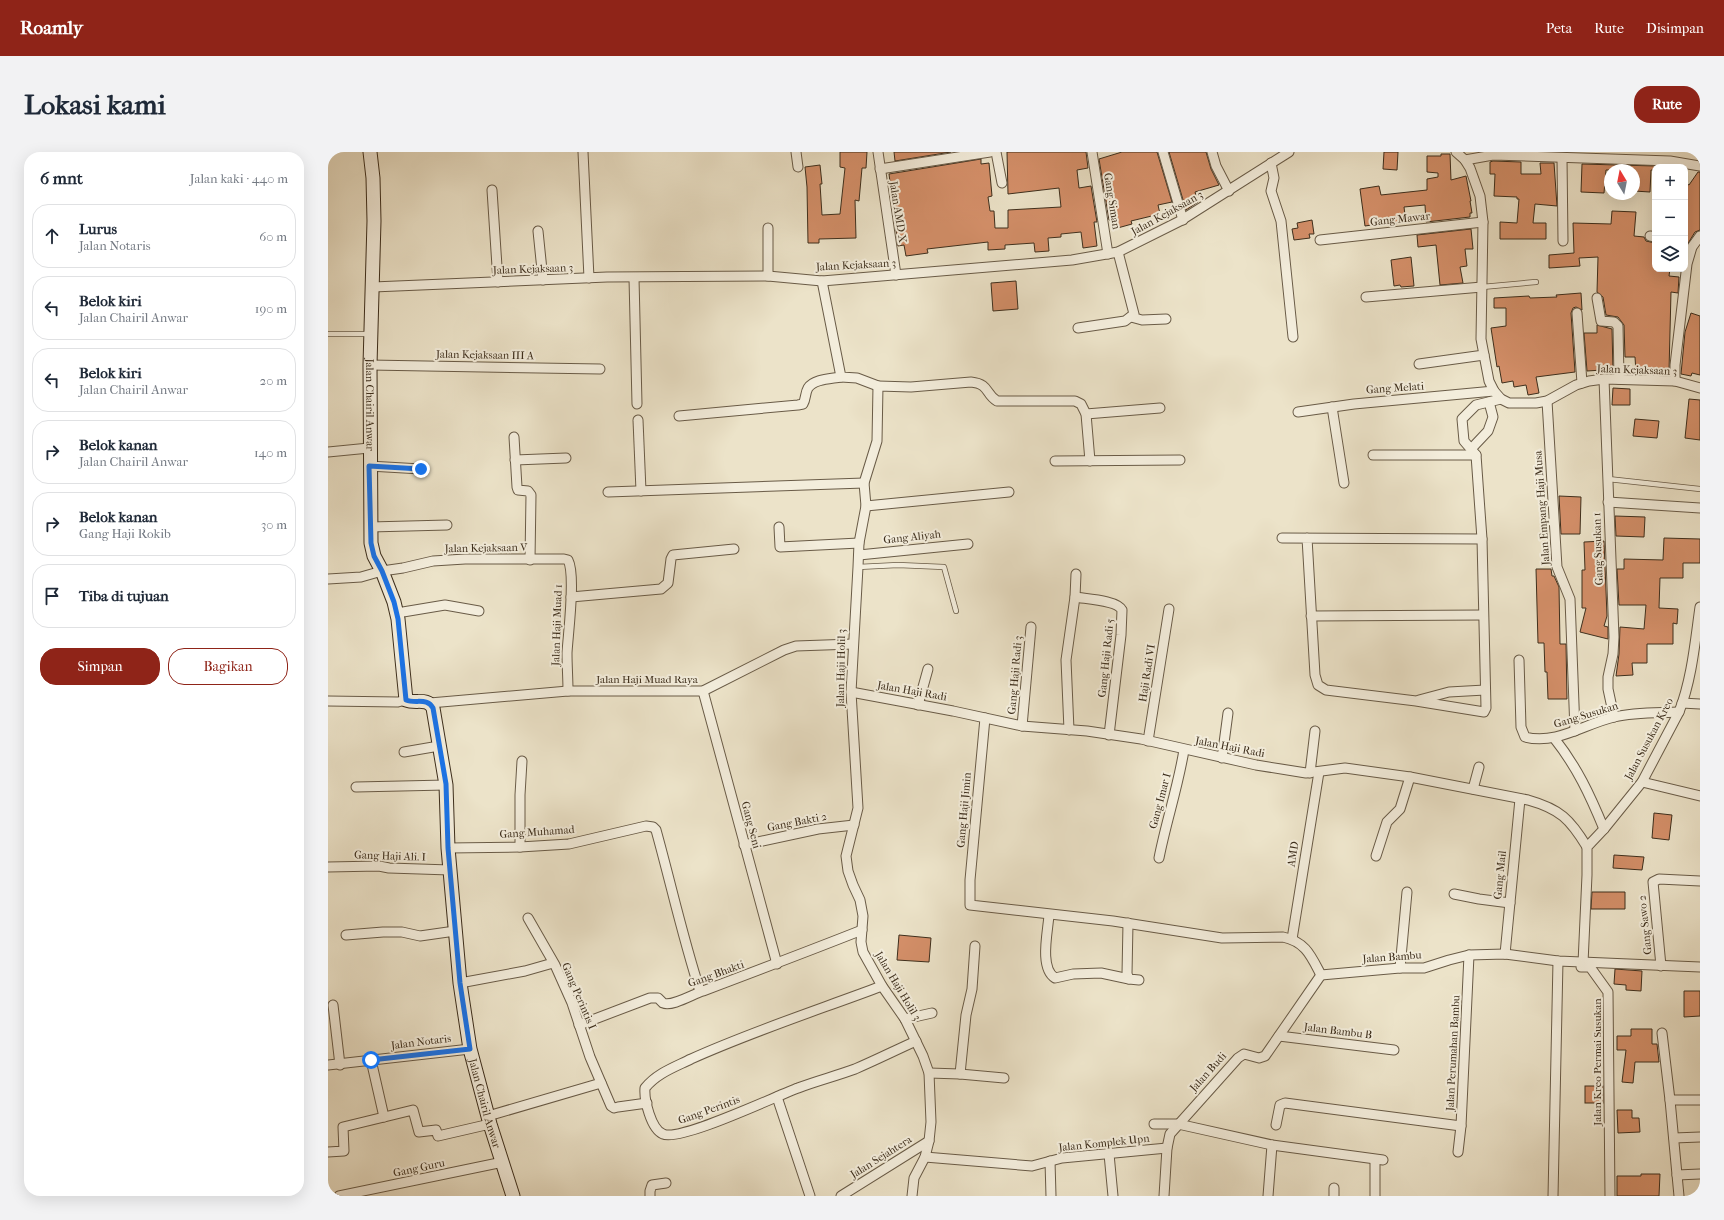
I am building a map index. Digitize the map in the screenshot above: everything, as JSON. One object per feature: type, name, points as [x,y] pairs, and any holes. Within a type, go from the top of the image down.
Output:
[{"type":"street","name":"Jalan Chairil Anwar","points":[[370,152],[373,178],[374,222],[370,334],[369,466],[371,543],[374,556],[382,571],[397,613],[401,635],[406,700]]},
{"type":"street","points":[[583,152],[589,278]]},
{"type":"street","points":[[796,152],[798,167]]},
{"type":"street","name":"Jalan AMD X","points":[[878,152],[896,275]]},
{"type":"street","points":[[880,169],[990,152]]},
{"type":"street","points":[[996,152],[1002,183]]},
{"type":"street","name":"Gang Siman","points":[[1092,152],[1108,254]]},
{"type":"street","points":[[1164,152],[1182,220]]},
{"type":"street","points":[[1212,152],[1216,166],[1229,191]]},
{"type":"street","name":"Jalan Kejaksaan 3","points":[[372,287],[589,278],[768,276],[822,280],[1072,260],[1118,252],[1182,220],[1290,152]]},
{"type":"street","points":[[1307,538],[1315,675],[1320,688],[1416,701],[1483,713],[1486,709],[1482,539],[1474,452],[1464,441],[1462,419],[1476,405],[1501,399],[1494,391],[1489,381],[1481,339],[1483,222],[1480,196],[1470,168],[1465,160],[1456,152]]},
{"type":"street","points":[[1465,160],[1493,154],[1562,158],[1670,161],[1700,166]]},
{"type":"street","points":[[1562,158],[1564,241]]},
{"type":"street","points":[[1271,163],[1274,178],[1271,191],[1281,221],[1293,337]]},
{"type":"street","points":[[492,190],[498,282]]},
{"type":"street","name":"Gang Mawar","points":[[1320,240],[1483,222]]},
{"type":"street","points":[[768,228],[768,276]]},
{"type":"street","points":[[538,231],[543,280]]},
{"type":"street","points":[[1675,381],[1675,365],[1689,246],[1700,236]]},
{"type":"street","points":[[1078,328],[1125,321],[1131,317],[1134,311],[1118,252]]},
{"type":"street","points":[[634,278],[637,404]]},
{"type":"street","points":[[822,280],[841,377]]},
{"type":"street","points":[[1366,297],[1482,288]]},
{"type":"street","points":[[1597,298],[1600,320],[1614,322],[1618,326],[1618,380]]},
{"type":"street","points":[[1577,313],[1582,383]]},
{"type":"street","points":[[1131,317],[1142,320],[1166,319]]},
{"type":"street","points":[[1418,364],[1484,355]]},
{"type":"street","name":"Jalan Kejaksaan III A","points":[[370,365],[600,369]]},
{"type":"street","points":[[679,416],[803,404],[808,388],[812,385],[818,381],[841,377],[857,378],[878,386],[911,387],[971,382],[979,383],[985,387],[997,401],[1075,401],[1081,404],[1086,414],[1090,461]]},
{"type":"street","name":"Jalan Kejaksaan 3","points":[[1501,399],[1509,403],[1524,404],[1547,401],[1565,390],[1582,383],[1604,379],[1675,381],[1700,388]]},
{"type":"street","name":"Gang Susukan 1","points":[[1604,379],[1614,637],[1608,683],[1614,717]]},
{"type":"street","name":"Jalan Haji Holil 3","points":[[878,386],[877,442],[864,483],[866,506],[860,543],[853,644],[852,722],[858,785],[858,808],[846,856],[848,871],[860,900],[863,916],[861,942],[863,952],[882,986],[905,1019],[929,1073],[932,1122],[926,1157],[914,1178],[912,1196]]},
{"type":"street","name":"Gang Melati","points":[[1298,412],[1354,404],[1494,391]]},
{"type":"street","name":"Jalan Empang Haji Musa","points":[[1547,401],[1557,567],[1570,599],[1575,731]]},
{"type":"street","points":[[1474,452],[1488,431],[1493,417],[1489,402]]},
{"type":"street","points":[[1086,414],[1160,408]]},
{"type":"street","points":[[1332,408],[1344,483]]},
{"type":"street","points":[[638,420],[641,492]]},
{"type":"street","points":[[514,437],[517,489],[528,491],[531,495],[530,560]]},
{"type":"street","points":[[328,452],[369,448]]},
{"type":"street","points":[[1373,455],[1474,452]]},
{"type":"street","points":[[515,460],[566,458]]},
{"type":"street","points":[[1055,461],[1180,460]]},
{"type":"street","points":[[369,466],[421,469]]},
{"type":"street","points":[[608,492],[864,483]]},
{"type":"street","points":[[866,506],[1009,492]]},
{"type":"street","points":[[1608,502],[1700,508]]},
{"type":"street","points":[[370,527],[447,525]]},
{"type":"street","points":[[779,527],[780,547],[860,543]]},
{"type":"street","points":[[1282,538],[1482,539]]},
{"type":"street","name":"Gang Aliyah","points":[[859,555],[968,544]]},
{"type":"street","points":[[571,598],[661,589],[668,583],[671,559],[673,555],[734,549]]},
{"type":"street","name":"Jalan Kejaksaan V","points":[[328,579],[361,577],[382,571],[433,562],[465,559],[568,560]]},
{"type":"street","name":"Jalan Haji Muad 1","points":[[568,560],[570,568],[571,598],[567,655],[568,691]]},
{"type":"street","points":[[1069,730],[1066,660],[1075,597],[1076,574]]},
{"type":"street","name":"Gang Haji Radi 5","points":[[1075,597],[1101,600],[1117,605],[1123,613],[1109,735]]},
{"type":"street","points":[[397,613],[445,605],[479,611]]},
{"type":"street","name":"Jalan Susukan Kreo","points":[[1587,847],[1604,829],[1642,782],[1678,712],[1682,703],[1691,664],[1700,607]]},
{"type":"street","name":"Haji Radi VI","points":[[1148,741],[1169,609]]},
{"type":"street","points":[[1311,616],[1483,615]]},
{"type":"street","name":"Gang Haji Radi 3","points":[[1022,726],[1031,627]]},
{"type":"street","name":"Jalan Haji Muad Raya","points":[[430,703],[568,691],[702,691],[784,650],[796,646],[853,644]]},
{"type":"street","name":"Gang Susukan","points":[[1519,660],[1521,727],[1524,737],[1533,739],[1554,738],[1614,717],[1638,713],[1678,712]]},
{"type":"street","points":[[918,705],[928,669]]},
{"type":"street","points":[[1416,701],[1449,692],[1485,690]]},
{"type":"street","name":"Gang Seni","points":[[702,691],[777,964]]},
{"type":"street","name":"Jalan Haji Radi","points":[[852,692],[1022,726],[1069,730],[1148,741],[1256,765],[1314,772],[1345,768],[1410,777],[1473,789],[1543,804],[1558,811],[1570,822],[1587,847]]},
{"type":"street","points":[[328,701],[398,702],[406,700],[411,702],[426,701],[430,703]]},
{"type":"street","name":"Jalan Chairil Anwar","points":[[430,703],[433,708],[446,784],[448,848],[455,931],[460,983],[470,1049],[489,1120],[513,1196]]},
{"type":"street","points":[[1682,703],[1700,704]]},
{"type":"street","points":[[1222,758],[1228,714]]},
{"type":"street","name":"Gang Haji Jimin","points":[[985,718],[970,880],[970,906],[1049,915]]},
{"type":"street","name":"AMD","points":[[1292,939],[1314,772],[1315,731]]},
{"type":"street","points":[[1554,738],[1570,758],[1588,790],[1604,829]]},
{"type":"street","points":[[404,752],[439,746]]},
{"type":"street","name":"Gang Imar I","points":[[1159,858],[1167,820],[1179,780],[1184,750]]},
{"type":"street","points":[[520,847],[520,795],[522,762]]},
{"type":"street","points":[[1473,789],[1480,767]]},
{"type":"street","points":[[1376,856],[1387,822],[1400,809],[1410,777]]},
{"type":"street","points":[[1642,782],[1700,796]]},
{"type":"street","points":[[356,787],[446,784]]},
{"type":"street","name":"Gang Mail","points":[[1504,954],[1520,799]]},
{"type":"street","name":"Gang Muhamad","points":[[448,848],[520,847],[569,844],[650,825],[656,830],[689,957],[700,992]]},
{"type":"street","name":"Gang Bakti 2","points":[[744,845],[818,828],[854,825]]},
{"type":"street","points":[[1583,963],[1587,847]]},
{"type":"street","name":"Gang Haji Ali. I","points":[[328,867],[379,866],[389,868],[450,870]]},
{"type":"street","name":"Gang Sawo 2","points":[[1661,966],[1653,882],[1659,879],[1700,881]]},
{"type":"street","points":[[1400,968],[1407,892]]},
{"type":"street","points":[[1454,894],[1510,903]]},
{"type":"street","points":[[1139,980],[1101,973],[1073,974],[1055,978],[1050,975],[1045,962],[1049,915],[1128,923],[1222,938],[1283,937],[1292,939],[1301,944],[1309,952],[1321,975]]},
{"type":"street","points":[[528,918],[552,958],[553,963]]},
{"type":"street","points":[[1128,923],[1127,974],[1129,979]]},
{"type":"street","name":"Gang Bhakti","points":[[580,1024],[650,998],[658,998],[663,1003],[669,1005],[862,930]]},
{"type":"street","points":[[346,935],[402,932],[420,936],[455,931]]},
{"type":"street","points":[[960,1074],[966,1015],[972,989],[975,946]]},
{"type":"street","name":"Jalan Bambu","points":[[1321,975],[1400,968],[1424,968],[1469,956],[1504,954],[1558,964],[1583,963],[1700,967]]},
{"type":"street","name":"Jalan Perumahan Bambu","points":[[1458,1152],[1461,1126],[1469,956]]},
{"type":"street","name":"Gang Perintis I","points":[[460,983],[525,971],[553,963],[580,1024],[590,1057],[611,1106],[614,1108],[648,1103]]},
{"type":"street","points":[[1553,1196],[1558,964]]},
{"type":"street","name":"Jalan Kreo Permai Susukan","points":[[1558,964],[1590,967],[1608,992],[1610,1196]]},
{"type":"street","name":"Jalan Budi","points":[[1164,1196],[1166,1148],[1170,1134],[1238,1058],[1247,1054],[1262,1058],[1267,1053],[1321,975]]},
{"type":"street","name":"Gang Perintis","points":[[882,986],[713,1049],[666,1072],[652,1081],[646,1088],[653,1124],[663,1134],[680,1134],[704,1126],[797,1088],[854,1069],[916,1041]]},
{"type":"street","points":[[333,1005],[340,1065]]},
{"type":"street","points":[[905,1019],[932,1013]]},
{"type":"street","points":[[1662,1032],[1679,1196]]},
{"type":"street","name":"Jalan Bambu B","points":[[1279,1036],[1394,1050]]},
{"type":"street","name":"Jalan Notaris","points":[[328,1065],[340,1065],[470,1049]]},
{"type":"street","points":[[371,1060],[384,1117]]},
{"type":"street","points":[[929,1073],[1004,1078]]},
{"type":"street","points":[[328,1152],[344,1150],[343,1127],[413,1110],[419,1132],[436,1130],[438,1136],[602,1083]]},
{"type":"street","points":[[777,1097],[810,1196]]},
{"type":"street","points":[[1670,1100],[1700,1100]]},
{"type":"street","points":[[1276,1125],[1280,1105],[1285,1103],[1461,1126]]},
{"type":"street","points":[[1154,1124],[1178,1124],[1272,1145],[1379,1160],[1375,1196]]},
{"type":"street","points":[[1674,1138],[1700,1137]]},
{"type":"street","name":"Jalan Sejahtera","points":[[844,1195],[929,1141]]},
{"type":"street","points":[[1268,1196],[1272,1145]]},
{"type":"street","name":"Jalan Komplek Upn","points":[[926,1157],[1032,1166],[1050,1161],[1166,1148]]},
{"type":"street","points":[[1109,1154],[1113,1196]]},
{"type":"street","points":[[1050,1161],[1051,1196]]},
{"type":"street","name":"Gang Guru","points":[[339,1196],[503,1162]]},
{"type":"street","points":[[1677,1175],[1700,1174]]},
{"type":"street","points":[[650,1196],[652,1186],[666,1183]]},
{"type":"lane","points":[[1482,288],[1536,282]]},
{"type":"lane","points":[[328,334],[370,334]]},
{"type":"lane","points":[[1608,479],[1700,489]]},
{"type":"lane","points":[[858,568],[898,565],[944,567],[956,611]]},
{"type":"building","points":[[840,152],[867,152],[866,168],[862,168],[859,201],[855,200],[856,238],[819,239],[819,243],[808,243],[807,187],[805,167],[820,165],[822,184],[820,184],[822,215],[840,214],[845,168],[840,167]]},
{"type":"building","points":[[894,152],[951,152],[895,161]]},
{"type":"building","points":[[1007,152],[1086,152],[1088,168],[1077,170],[1079,188],[1091,186],[1097,222],[1094,222],[1097,246],[1083,248],[1081,232],[1061,234],[1061,237],[1048,238],[1049,251],[1035,252],[1034,243],[1005,245],[1005,249],[988,250],[988,242],[927,249],[928,253],[906,256],[904,245],[898,246],[889,174],[981,159],[981,164],[989,163],[992,196],[988,197],[990,211],[994,211],[995,228],[1008,228],[1008,210],[1061,207],[1059,188],[1008,194]]},
{"type":"building","points":[[1122,152],[1157,152],[1172,202],[1158,205],[1160,214],[1131,221],[1132,224],[1114,229],[1111,220],[1109,220],[1099,159]]},
{"type":"building","points":[[1169,152],[1206,152],[1211,169],[1219,185],[1195,192],[1198,202],[1186,210]]},
{"type":"building","points":[[1384,152],[1398,152],[1397,170],[1383,169]]},
{"type":"building","points":[[1441,154],[1450,154],[1451,180],[1466,176],[1471,201],[1472,213],[1470,213],[1470,217],[1426,222],[1425,205],[1404,207],[1406,223],[1391,224],[1391,222],[1365,226],[1360,189],[1379,186],[1381,195],[1427,190],[1427,179],[1438,177],[1438,173],[1427,172],[1427,156],[1441,156]]},
{"type":"building","points":[[1490,162],[1521,162],[1521,174],[1541,174],[1540,163],[1554,163],[1557,206],[1535,204],[1533,223],[1546,223],[1546,239],[1500,239],[1500,222],[1517,223],[1519,199],[1517,199],[1517,197],[1494,196],[1495,174],[1490,174]]},
{"type":"building","points":[[1582,164],[1604,165],[1604,193],[1581,192]]},
{"type":"building","points":[[1640,166],[1652,166],[1650,192],[1640,191]]},
{"type":"building","points":[[1698,172],[1700,172],[1700,230],[1695,232],[1688,243],[1688,184]]},
{"type":"building","points":[[1612,211],[1636,212],[1634,236],[1644,237],[1646,241],[1652,242],[1652,272],[1670,272],[1669,276],[1679,277],[1678,293],[1671,292],[1669,371],[1651,370],[1652,372],[1636,373],[1635,357],[1625,357],[1624,325],[1618,317],[1606,315],[1603,297],[1597,292],[1598,257],[1579,258],[1580,266],[1549,268],[1549,255],[1574,253],[1573,223],[1611,224]]},
{"type":"building","points":[[1312,220],[1314,234],[1309,234],[1310,238],[1294,240],[1292,229],[1298,228],[1297,223]]},
{"type":"building","points":[[1471,229],[1473,249],[1465,249],[1467,266],[1460,267],[1463,283],[1440,285],[1436,245],[1418,247],[1417,235]]},
{"type":"building","points":[[1411,257],[1414,286],[1394,286],[1391,260]]},
{"type":"building","points":[[1016,281],[1018,309],[993,311],[991,283]]},
{"type":"building","points":[[1581,293],[1582,310],[1576,307],[1573,308],[1571,313],[1575,372],[1536,377],[1539,393],[1528,395],[1526,385],[1514,387],[1513,381],[1502,383],[1499,366],[1497,367],[1491,328],[1506,326],[1506,308],[1494,308],[1494,298],[1529,296],[1530,298],[1557,297],[1556,295]]},
{"type":"building","points":[[1691,313],[1700,316],[1700,375],[1692,373],[1691,376],[1681,374],[1685,332]]},
{"type":"building","points":[[1597,325],[1612,329],[1613,371],[1587,371],[1584,333],[1597,333]]},
{"type":"building","points":[[1613,388],[1630,389],[1630,405],[1612,405]]},
{"type":"building","points":[[1689,399],[1700,400],[1700,440],[1685,438]]},
{"type":"building","points":[[1635,419],[1659,421],[1657,438],[1633,436]]},
{"type":"building","points":[[1559,496],[1581,497],[1580,534],[1561,534]]},
{"type":"building","points":[[1615,516],[1645,517],[1644,537],[1616,536]]},
{"type":"building","points":[[1664,538],[1700,539],[1700,563],[1683,563],[1683,578],[1660,578],[1659,608],[1678,609],[1677,624],[1673,623],[1673,644],[1647,644],[1647,663],[1632,663],[1633,675],[1616,676],[1619,654],[1620,627],[1644,629],[1646,605],[1619,605],[1617,569],[1624,569],[1624,559],[1663,560]]},
{"type":"building","points":[[1604,541],[1607,616],[1604,626],[1608,627],[1608,639],[1580,632],[1586,608],[1582,608],[1582,570],[1585,570],[1584,542]]},
{"type":"building","points":[[1536,569],[1551,569],[1552,576],[1554,576],[1559,587],[1560,644],[1566,644],[1567,699],[1548,699],[1544,643],[1538,643]]},
{"type":"building","points":[[1654,813],[1672,815],[1669,840],[1652,838]]},
{"type":"building","points":[[1614,855],[1644,857],[1642,870],[1613,868]]},
{"type":"building","points":[[1592,892],[1625,892],[1625,909],[1591,909]]},
{"type":"building","points":[[899,935],[931,938],[929,962],[897,960]]},
{"type":"building","points":[[1615,969],[1642,971],[1641,991],[1626,990],[1626,985],[1614,984]]},
{"type":"building","points":[[1684,991],[1700,991],[1700,1016],[1684,1017]]},
{"type":"building","points":[[1631,1029],[1652,1029],[1652,1044],[1657,1044],[1659,1062],[1635,1062],[1633,1083],[1622,1082],[1626,1050],[1617,1050],[1617,1036],[1631,1036]]},
{"type":"building","points":[[1585,1086],[1603,1086],[1603,1103],[1585,1103]]},
{"type":"building","points":[[1617,1110],[1632,1110],[1632,1118],[1639,1118],[1640,1132],[1618,1133]]},
{"type":"building","points":[[1641,1174],[1660,1174],[1659,1196],[1617,1196],[1617,1176],[1641,1176]]},
{"type":"route","points":[[371,1060],[470,1049],[460,983],[448,848],[446,784],[433,708],[430,703],[426,701],[411,702],[406,700],[404,694],[401,635],[398,619],[394,602],[382,571],[374,556],[371,543],[369,466],[421,469]]}]
